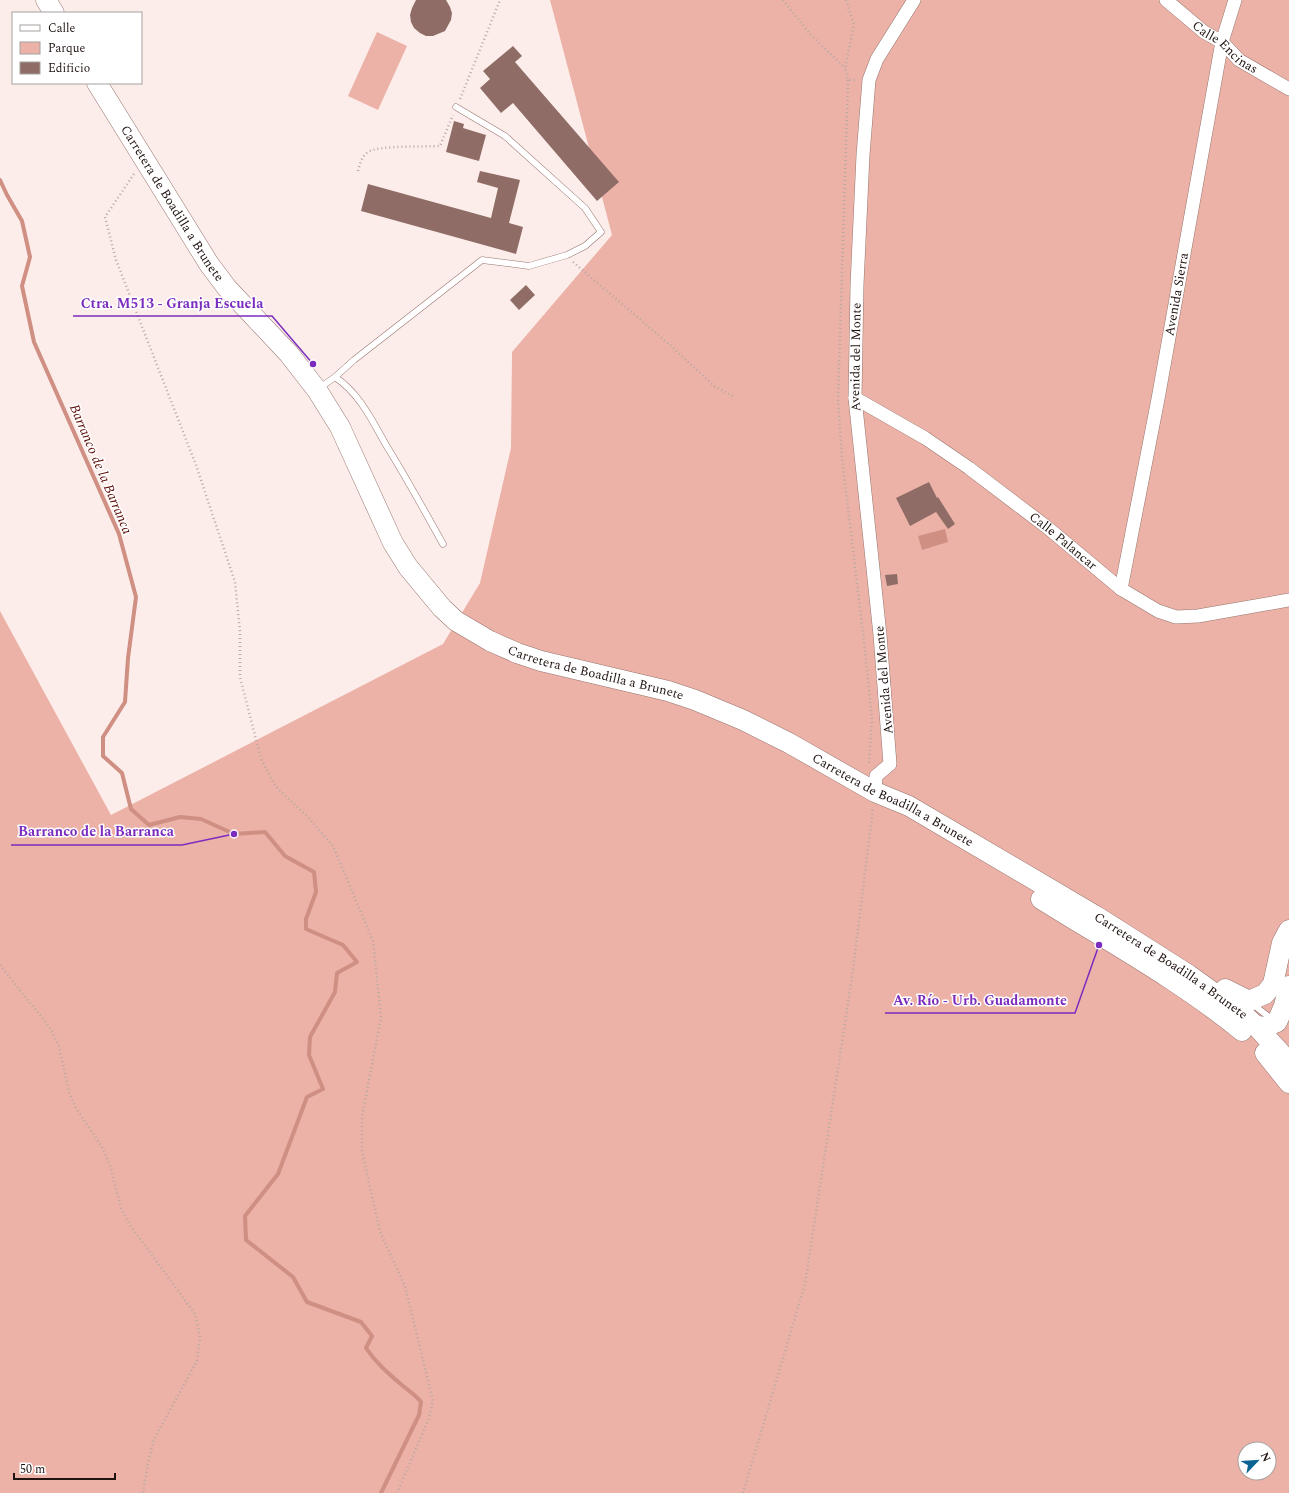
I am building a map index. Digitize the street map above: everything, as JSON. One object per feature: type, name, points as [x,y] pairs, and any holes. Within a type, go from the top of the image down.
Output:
[{"type":"main road","points":[[46,0],[53,12]]},
{"type":"main road","name":"Carretera de Boadilla a Brunete","points":[[98,84],[209,264],[227,288],[289,354],[317,390],[340,427],[393,543],[408,567],[442,608],[456,620],[490,641],[529,657],[668,691],[702,703],[743,720],[789,743],[875,792],[909,806],[1096,916],[1224,999],[1265,1007],[1289,1062]]},
{"type":"main road","points":[[875,792],[903,815],[1031,893],[1175,983],[1212,1008],[1252,1040],[1289,1083]]},
{"type":"main road","points":[[1031,893],[1057,902],[1199,990],[1265,1007],[1284,1006],[1277,1022],[1265,1026],[1265,1007],[1282,943],[1289,930]]},
{"type":"main road","points":[[1096,916],[1127,929],[1210,980],[1265,1007],[1289,1073]]},
{"type":"main road","points":[[1277,1022],[1289,1044]]},
{"type":"street","name":"Avenida del Monte","points":[[875,792],[876,776],[890,764],[880,635],[856,398],[857,285],[862,170],[869,80],[877,59],[914,0]]},
{"type":"street","name":"Calle Encinas","points":[[1166,0],[1204,32],[1222,42],[1239,60],[1289,89]]},
{"type":"street","name":"Avenida Sierra","points":[[1121,589],[1159,391],[1222,42],[1235,0]]},
{"type":"street","name":"Calle Palancar","points":[[856,398],[925,438],[969,468],[1048,528],[1121,589],[1158,611],[1176,617],[1198,616],[1289,600]]},
{"type":"lane","points":[[317,390],[482,260],[529,266],[567,254],[585,246],[601,232],[585,208],[505,136],[456,107]]},
{"type":"lane","points":[[335,377],[344,383],[358,398],[443,544]]},
{"type":"path","points":[[358,171],[360,160],[368,152],[380,149],[440,146],[500,0]]},
{"type":"path","points":[[783,0],[810,34],[845,68]]},
{"type":"path","points":[[846,0],[854,26],[845,68],[848,80],[869,80]]},
{"type":"path","points":[[143,159],[105,217],[116,260],[196,465],[235,582],[240,632],[240,676],[261,759],[276,787],[308,816],[333,846],[373,941],[381,1017],[362,1117],[362,1151],[380,1232],[405,1286],[433,1401],[429,1418],[397,1493]]},
{"type":"path","points":[[567,254],[573,263],[625,306],[714,386],[733,396]]},
{"type":"path","points":[[743,1493],[805,1284],[852,977],[875,792]]},
{"type":"path","points":[[0,965],[50,1028],[59,1046],[71,1097],[76,1108],[102,1147],[110,1166],[121,1208],[130,1225],[194,1314],[200,1337],[197,1360],[154,1439],[143,1493]]},
{"type":"green space","points":[[550,0],[1289,0],[1289,1493],[0,1493],[0,611],[111,815],[443,644],[480,583],[511,448],[512,352],[612,235]]},
{"type":"green space","points":[[377,32],[407,46],[378,110],[348,96]]},
{"type":"shaded area","points":[[945,529],[948,542],[922,550],[918,536]]},
{"type":"building","points":[[416,0],[446,0],[452,13],[451,20],[445,31],[433,36],[426,36],[414,28],[410,15]]},
{"type":"building","points":[[513,46],[522,56],[515,62],[619,182],[597,201],[513,103],[501,113],[480,88],[490,79],[483,71]]},
{"type":"building","points":[[454,121],[464,124],[463,128],[486,135],[479,161],[446,152]]},
{"type":"building","points":[[480,171],[520,180],[509,223],[523,227],[516,254],[361,211],[368,184],[491,218],[498,188],[477,182]]},
{"type":"building","points":[[526,285],[535,295],[519,310],[510,300]]},
{"type":"building","points":[[929,482],[937,498],[938,497],[955,524],[948,529],[936,512],[910,526],[896,498]]},
{"type":"building","points":[[897,574],[898,584],[887,586],[885,575]]},
{"type":"waterway","name":"Barranco de la Barranca","points":[[0,180],[22,221],[30,257],[22,286],[34,342],[119,534],[136,597],[128,658],[125,702],[103,737],[103,756],[122,773],[131,809],[149,825],[180,817],[201,819],[234,834],[265,832],[285,856],[314,872],[316,892],[306,919],[306,929],[343,945],[357,962],[337,973],[335,992],[310,1037],[309,1055],[323,1089],[307,1097],[278,1174],[245,1216],[246,1240],[293,1277],[307,1302],[361,1322],[372,1336],[366,1348],[374,1359],[421,1402],[419,1415],[381,1493]]},
{"type":"place","name":"Ctra. M513 - Granja Escuela","points":[[313,364]]},
{"type":"place","name":"Barranco de la Barranca","points":[[234,834]]},
{"type":"place","name":"Av. Río - Urb. Guadamonte","points":[[1099,945]]}]
